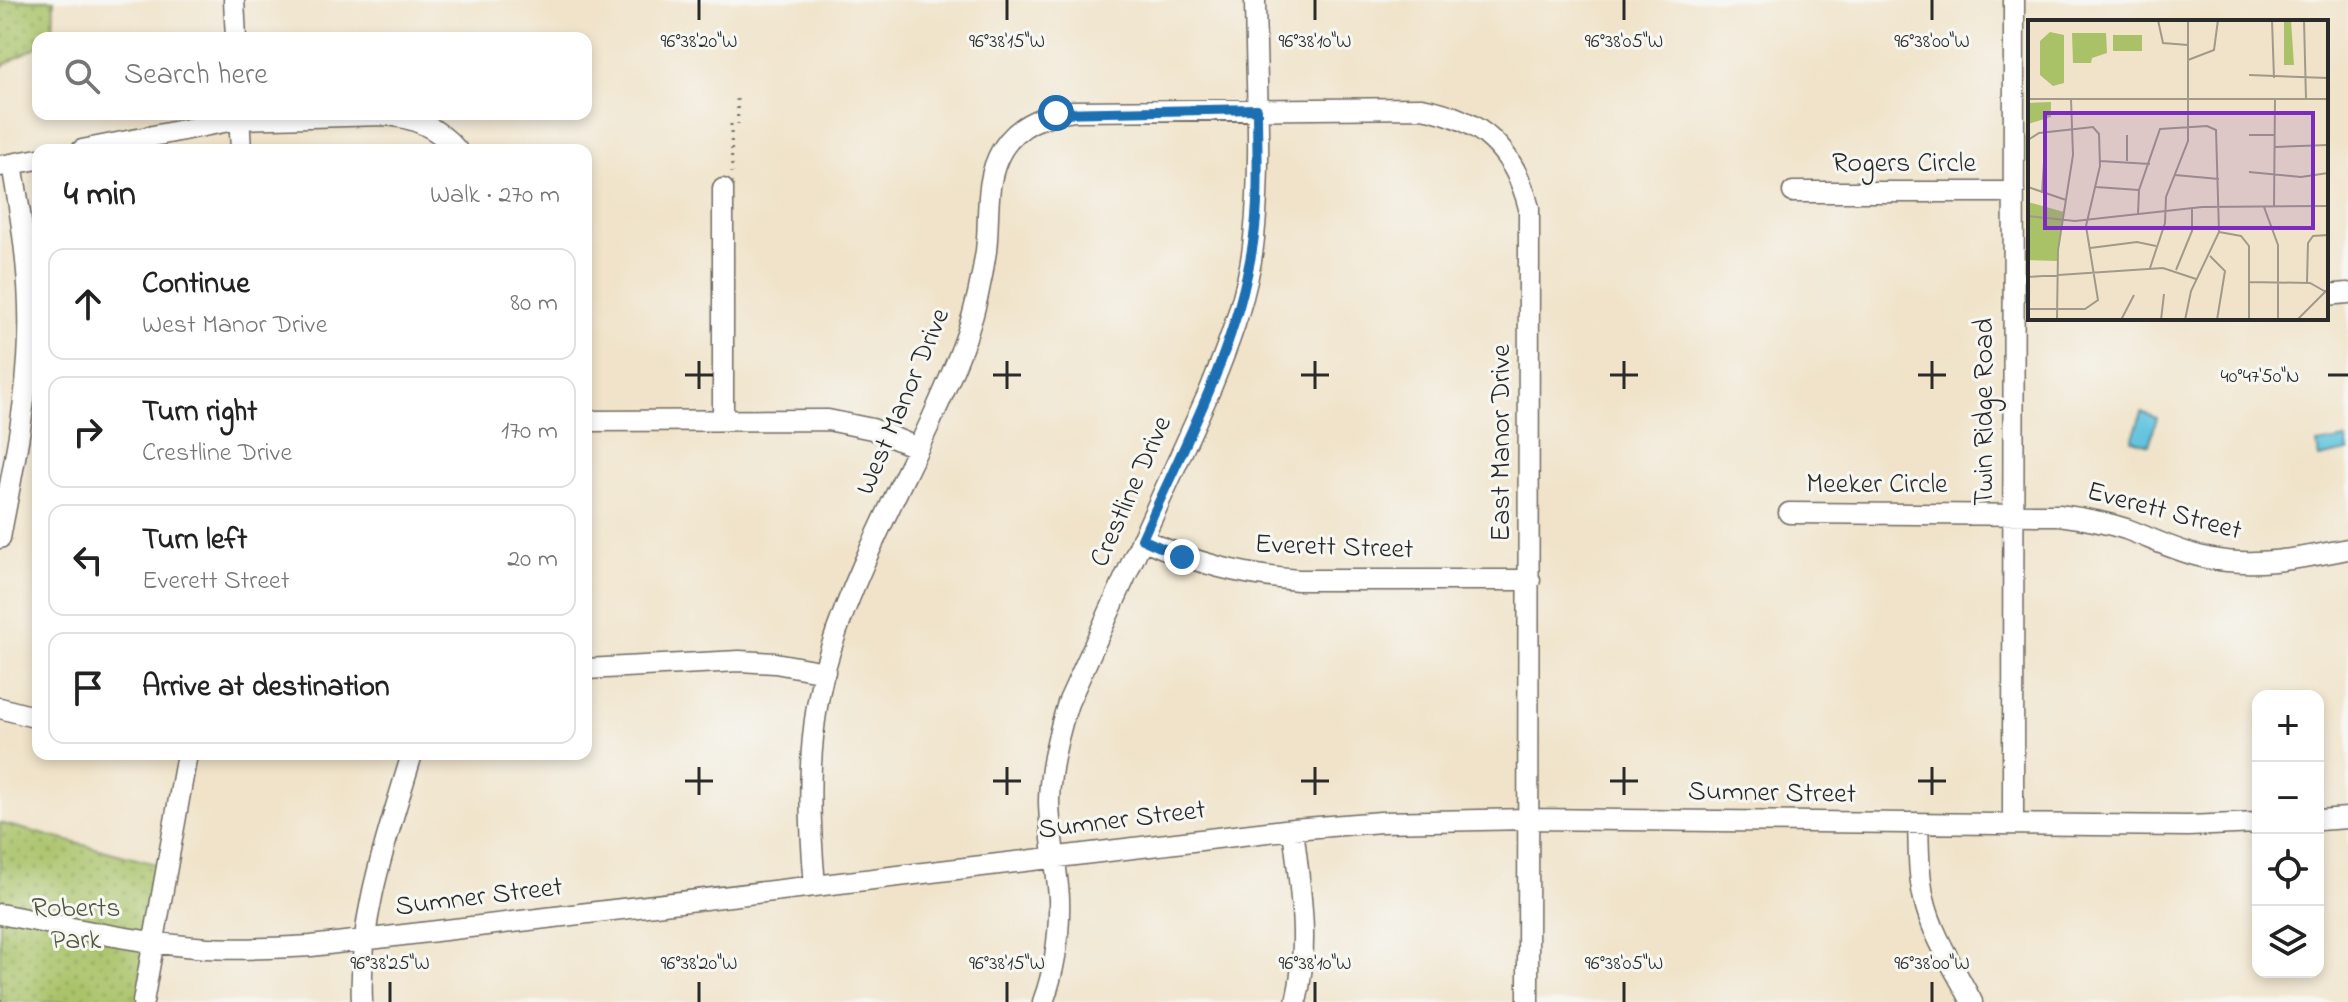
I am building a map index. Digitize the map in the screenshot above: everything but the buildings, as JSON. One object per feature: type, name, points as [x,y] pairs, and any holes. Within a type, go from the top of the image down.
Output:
[{"type":"street","points":[[234,0],[236,32]]},
{"type":"street","name":"Crestline Drive","points":[[1043,1002],[1054,963],[1058,930],[1059,898],[1049,800],[1058,734],[1068,703],[1210,390],[1229,344],[1245,290],[1254,240],[1257,188],[1255,0]]},
{"type":"street","name":"Twin Ridge Road","points":[[2013,824],[2013,513],[2022,297],[2014,192],[2014,0]]},
{"type":"street","name":"East Manor Drive","points":[[1257,109],[1422,108],[1443,112],[1463,119],[1498,145],[1512,162],[1524,187],[1530,224],[1528,1002]]},
{"type":"street","name":"West Manor Drive","points":[[815,886],[809,821],[809,772],[814,722],[825,672],[846,606],[950,379],[969,327],[983,270],[993,173],[1002,151],[1024,126],[1056,113],[1257,109]]},
{"type":"street","points":[[110,144],[221,120]]},
{"type":"street","points":[[239,120],[241,144]]},
{"type":"street","points":[[410,120],[433,127],[451,144]]},
{"type":"street","points":[[0,538],[25,396],[29,341],[25,244],[6,165],[32,160]]},
{"type":"street","points":[[723,419],[728,188]]},
{"type":"street","name":"Rogers Circle","points":[[1793,192],[2014,192]]},
{"type":"street","points":[[2328,295],[2348,293]]},
{"type":"street","points":[[592,421],[811,419],[843,422],[918,448]]},
{"type":"street","name":"Meeker Circle","points":[[1789,513],[2013,513]]},
{"type":"street","name":"Everett Street","points":[[2013,513],[2059,515],[2096,521],[2208,559],[2274,562],[2348,549]]},
{"type":"street","name":"Everett Street","points":[[1142,539],[1223,570],[1260,577],[1298,580],[1530,580]]},
{"type":"street","points":[[592,669],[739,661],[775,663],[825,672]]},
{"type":"street","points":[[0,708],[32,716]]},
{"type":"street","points":[[143,1002],[182,760]]},
{"type":"street","points":[[362,1002],[364,940],[375,876],[410,760]]},
{"type":"street","points":[[2324,820],[2348,818]]},
{"type":"street","name":"Sumner Street","points":[[0,914],[153,942],[208,948],[263,949],[364,940],[1293,829],[1381,822],[1529,819],[2188,826],[2252,823]]},
{"type":"street","points":[[1918,823],[1919,876],[1924,901],[1933,926],[1972,1002]]},
{"type":"street","points":[[1293,829],[1303,916],[1303,955],[1296,1002]]},
{"type":"path","points":[[737,99],[738,124]]},
{"type":"path","points":[[728,188],[731,124]]},
{"type":"green space","points":[[0,0],[54,0],[53,32],[32,32],[32,49],[0,67]]},
{"type":"green space","name":"Roberts Park","points":[[0,823],[167,867],[143,1002],[0,1002]]},
{"type":"water","points":[[2142,412],[2157,418],[2149,445],[2132,440]]},
{"type":"water","points":[[2346,439],[2348,452],[2319,458],[2317,444]]},
{"type":"route","points":[[1056,113],[1257,109],[1254,240],[1245,290],[1229,344],[1210,390],[1142,539],[1182,557]]}]
